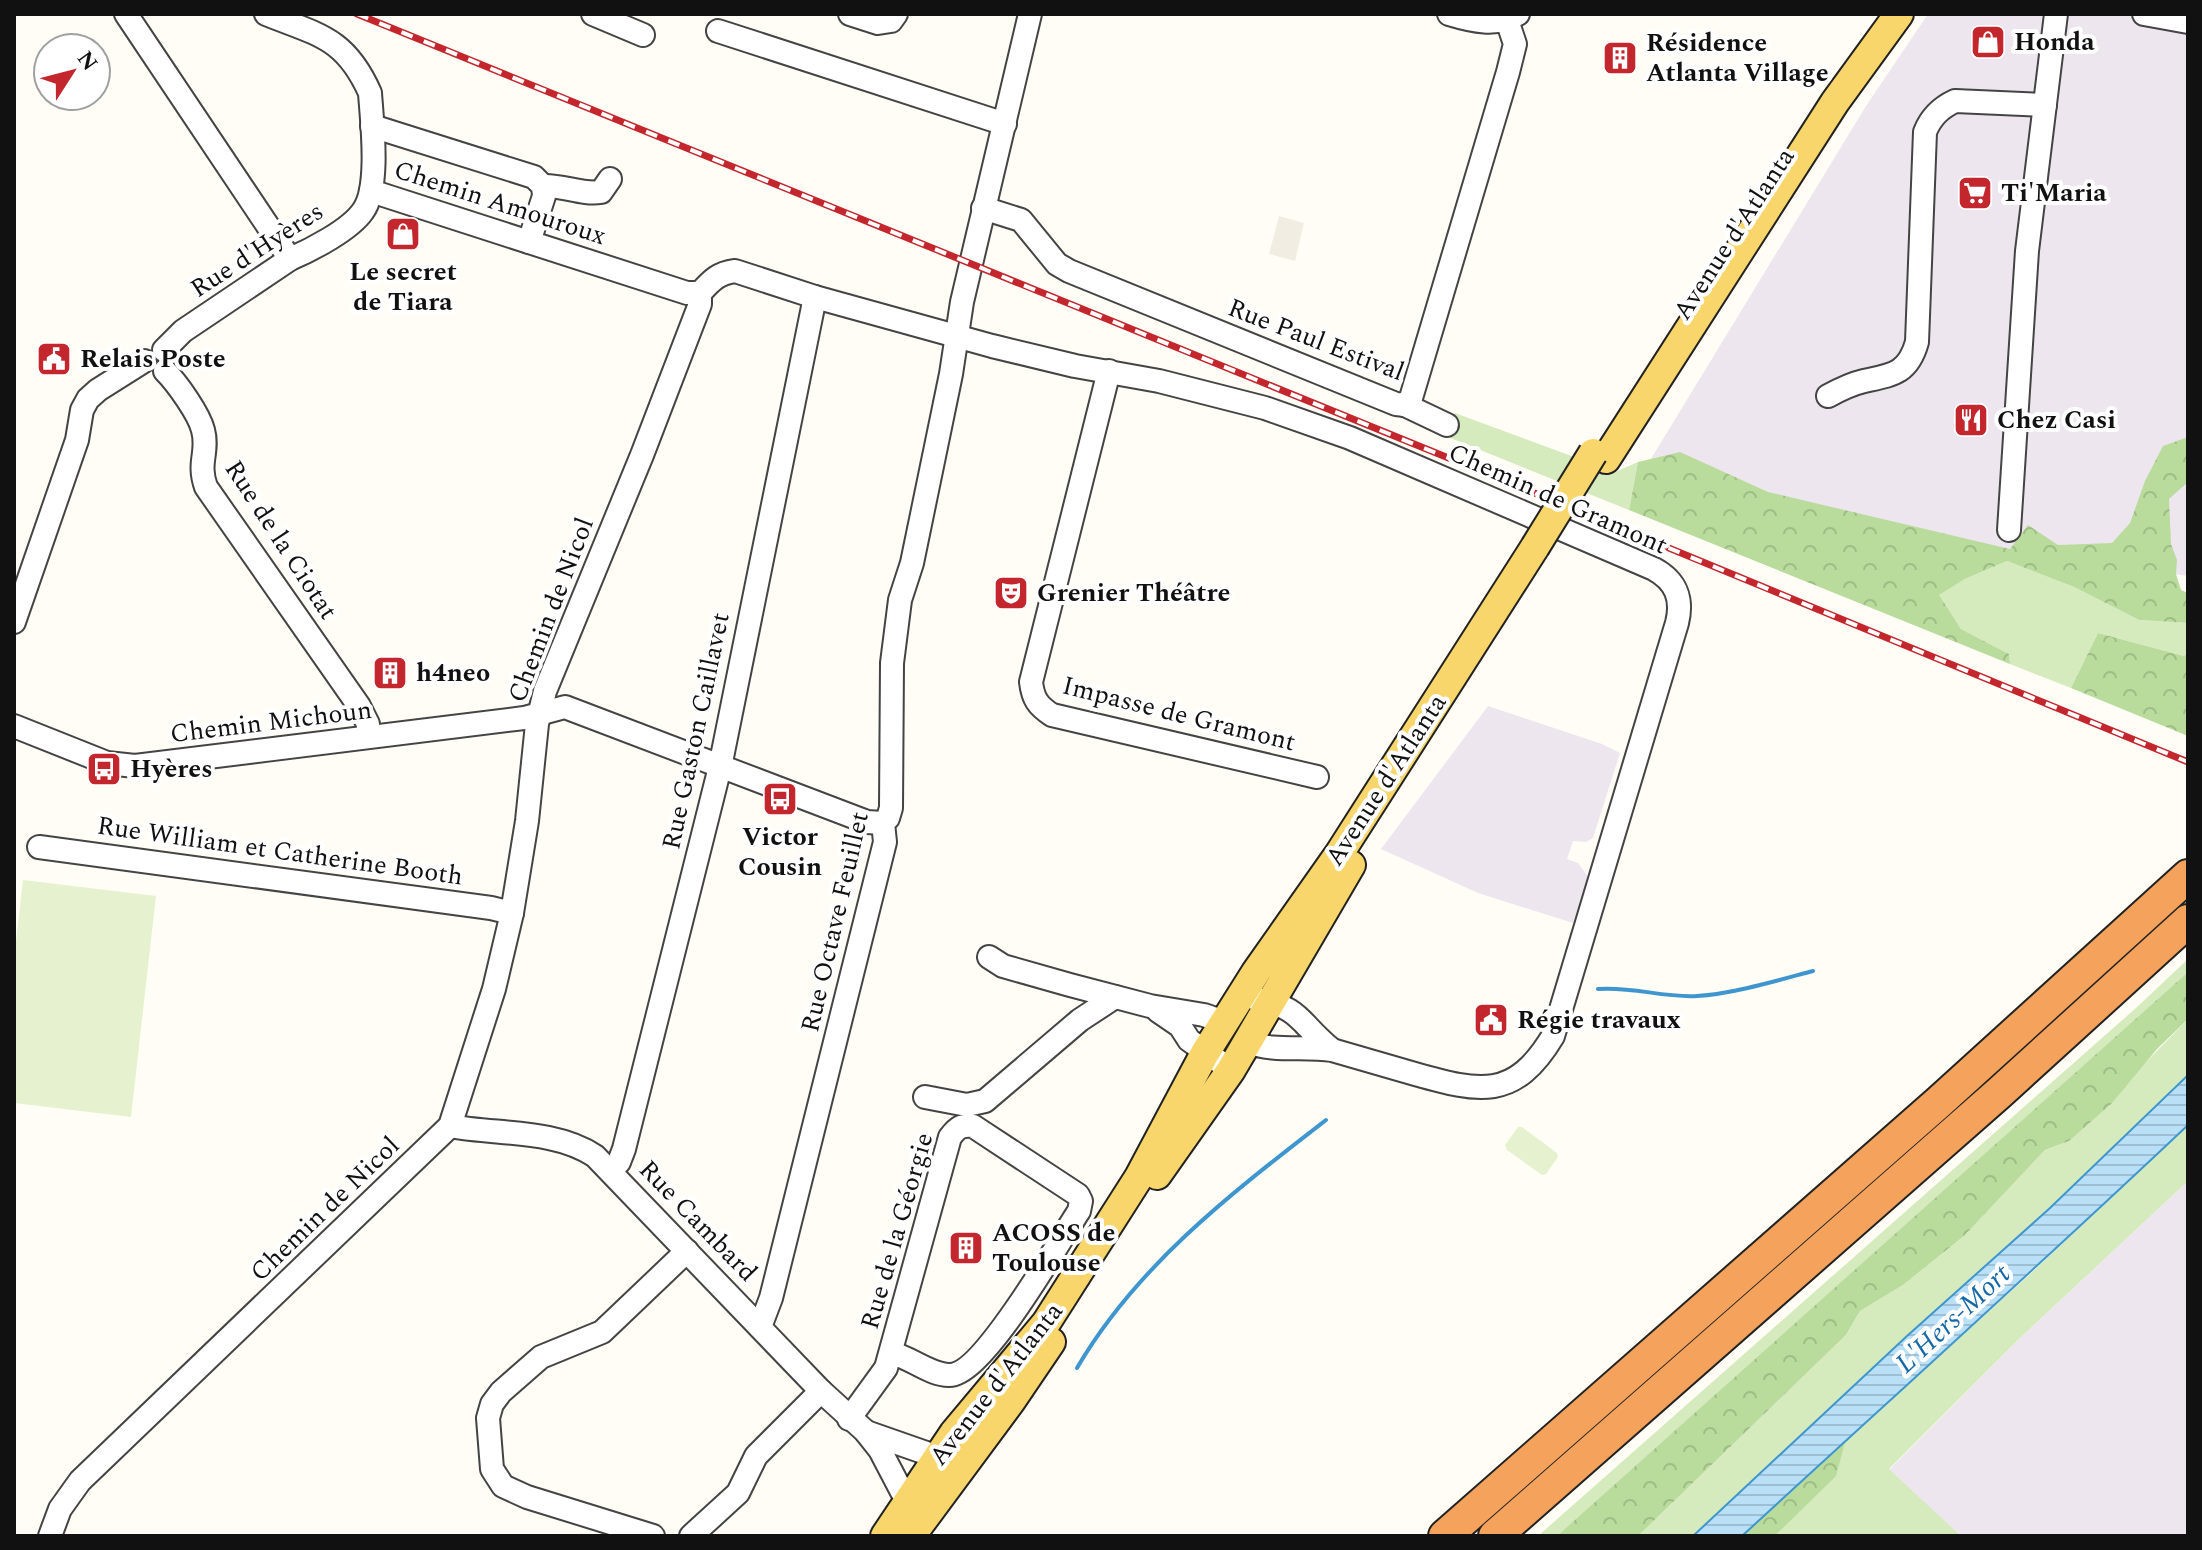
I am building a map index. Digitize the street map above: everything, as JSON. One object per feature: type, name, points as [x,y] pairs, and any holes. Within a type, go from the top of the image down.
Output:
[{"type":"highway","points":[[1438,1535],[1939,1102],[2188,876]]},
{"type":"highway","points":[[1495,1536],[1999,1093],[2188,921]]},
{"type":"highway","points":[[1518,1536],[1631,1418]]},
{"type":"main road","name":"Avenue d'Atlanta","points":[[885,1536],[918,1506],[947,1468],[1018,1391],[1157,1175],[1231,1070],[1541,550],[1875,14]]},
{"type":"main road","name":"Avenue d'Atlanta","points":[[1599,456],[1835,102],[1899,14]]},
{"type":"main road","name":"Avenue d'Atlanta","points":[[947,1468],[954,1433],[1046,1323],[1139,1177],[1231,1011],[1541,550]]},
{"type":"main road","points":[[1231,1011],[1247,1042]]},
{"type":"main road","name":"Avenue d'Atlanta","points":[[911,1536],[918,1506]]},
{"type":"street","points":[[126,14],[290,259]]},
{"type":"street","name":"Chemin Amouroux","points":[[266,14],[332,41],[345,52],[364,79],[370,93],[371,191],[687,293],[700,293]]},
{"type":"street","points":[[850,14],[878,23],[891,21],[896,14]]},
{"type":"street","points":[[700,293],[714,277],[735,271],[815,297],[958,336],[962,302],[983,208],[1030,14]]},
{"type":"street","points":[[1449,14],[1474,22],[1513,17]]},
{"type":"street","points":[[2009,530],[2027,251],[2056,14]]},
{"type":"street","points":[[2144,14],[2188,22]]},
{"type":"street","points":[[599,15],[643,35]]},
{"type":"street","name":"Rue Paul Estival","points":[[983,208],[1021,220],[1064,269],[1396,404],[1405,405],[1411,398],[1508,72],[1515,44],[1513,17]]},
{"type":"street","points":[[718,31],[1005,124]]},
{"type":"street","points":[[1828,396],[1864,381],[1886,378],[1901,369],[1913,356],[1917,342],[1925,132],[1929,122],[1945,105],[1955,101],[2045,105]]},
{"type":"street","points":[[372,126],[534,177],[543,186],[544,196],[529,242]]},
{"type":"street","points":[[543,186],[558,185],[593,194],[601,192],[610,179]]},
{"type":"street","name":"Rue d'Hyères","points":[[15,616],[77,440],[82,410],[98,390],[144,361],[151,350],[165,360],[183,331],[290,259],[351,223],[364,211],[371,191]]},
{"type":"street","name":"Chemin de Nicol","points":[[50,1536],[60,1509],[80,1481],[450,1126],[494,989],[512,913],[545,691],[642,455],[700,304],[700,293]]},
{"type":"street","name":"Rue Gaston Caillavet","points":[[611,1171],[624,1149],[720,767],[815,297]]},
{"type":"street","name":"Chemin de Gramont","points":[[958,336],[1047,360],[1235,399],[1330,430],[1654,569],[1668,579],[1677,591],[1680,606],[1677,623],[1553,1036],[1540,1057],[1525,1072],[1500,1085],[1465,1088],[1332,1050],[1259,1046],[1247,1042]]},
{"type":"street","name":"Rue Octave Feuillet","points":[[760,1327],[771,1298],[883,854],[886,831],[883,823],[891,808],[892,663],[900,600],[912,563],[958,336]]},
{"type":"street","name":"Rue de la Ciotat","points":[[165,360],[172,378],[203,430],[204,450],[200,471],[206,487],[359,706],[368,724],[368,736]]},
{"type":"street","name":"Impasse de Gramont","points":[[1109,371],[1031,682],[1032,695],[1039,706],[1052,715],[1317,777]]},
{"type":"street","points":[[1405,405],[1447,425]]},
{"type":"street","name":"Chemin Michoun","points":[[14,726],[107,763],[135,766],[524,718],[565,707],[867,822],[883,823]]},
{"type":"street","name":"Rue William et Catherine Booth","points":[[39,847],[512,913]]},
{"type":"street","points":[[989,957],[1003,966],[1115,997],[1204,1015],[1231,1011],[1253,999],[1272,1002]]},
{"type":"street","points":[[925,1097],[967,1105],[985,1101],[1080,1020],[1115,997]]},
{"type":"street","name":"Chemin de Gramont","points":[[1272,1002],[1287,1007],[1299,1016],[1310,1031],[1332,1050]]},
{"type":"street","points":[[1150,1006],[1172,1019],[1189,1040],[1231,1070]]},
{"type":"street","name":"Rue Cambard","points":[[450,1126],[560,1140],[580,1145],[595,1156],[857,1425],[880,1450],[918,1506]]},
{"type":"street","name":"Rue de la Géorgie","points":[[857,1425],[891,1353],[950,1137],[957,1128],[973,1126],[1078,1195],[1081,1201],[1079,1211],[1009,1320],[986,1349],[964,1369],[955,1375],[945,1375],[904,1355],[891,1353]]},
{"type":"street","points":[[653,1536],[527,1497],[503,1486],[492,1469],[488,1418],[492,1404],[501,1392],[541,1357],[602,1332],[687,1251]]},
{"type":"street","points":[[691,1536],[738,1493],[756,1456],[821,1391]]},
{"type":"street","name":"Rue Cambard","points":[[857,1425],[929,1454],[947,1468]]},
{"type":"shaded area","points":[[1928,14],[2188,14],[2188,576],[2027,554],[1635,485],[1866,106]]},
{"type":"shaded area","points":[[1279,216],[1304,223],[1295,261],[1269,254]]},
{"type":"shaded area","points":[[1488,706],[1602,744],[1620,753],[1593,838],[1586,842],[1573,841],[1567,859],[1578,863],[1587,875],[1573,923],[1478,893],[1381,849]]},
{"type":"shaded area","points":[[2188,1181],[2188,1536],[1961,1536],[1889,1470],[2020,1338]]},
{"type":"green space","points":[[1455,413],[1615,472],[1638,462],[1629,510],[1443,435]]},
{"type":"green space","points":[[2188,437],[2188,482],[2169,499],[2171,544],[2177,560],[2176,574],[2181,590],[2188,593],[2188,623],[2139,620],[2074,587],[2007,561],[1965,579],[1939,595],[1961,629],[2009,654],[2010,664],[1629,510],[1638,462],[1680,452],[1768,492],[2010,549],[2028,525],[2058,545],[2112,543],[2130,523],[2145,481],[2163,446]]},
{"type":"green space","points":[[2007,561],[2074,587],[2139,620],[2188,623],[2188,653],[2184,656],[2098,633],[2071,688],[2010,664],[2009,654],[1961,629],[1938,595],[1965,579]]},
{"type":"green space","points":[[2098,633],[2184,656],[2188,653],[2188,736],[2071,688]]},
{"type":"green space","points":[[23,880],[156,896],[131,1117],[14,1103],[14,959]]},
{"type":"green space","points":[[2188,959],[2188,972],[1637,1467],[1557,1536],[1538,1536],[2136,1008]]},
{"type":"green space","points":[[2188,972],[2188,1019],[2157,1049],[2112,1103],[2069,1141],[2045,1150],[1964,1236],[1903,1285],[1860,1311],[1846,1335],[1638,1536],[1557,1536]]},
{"type":"green space","points":[[2188,1019],[2188,1075],[2050,1208],[1907,1336],[1693,1536],[1638,1536],[1846,1335],[1860,1311],[1903,1285],[1964,1236],[2045,1150],[2069,1141]]},
{"type":"green space","points":[[2188,1125],[2188,1181],[2020,1338],[1889,1469],[1961,1536],[1775,1536],[1835,1476],[1846,1439],[2027,1277]]},
{"type":"green space","points":[[1518,1127],[1557,1153],[1558,1157],[1546,1174],[1542,1175],[1507,1150],[1505,1145]]},
{"type":"green space","points":[[1846,1439],[1836,1476],[1775,1536],[1742,1536]]},
{"type":"water","name":"L'Hers-Mort","points":[[2188,1075],[2188,1125],[2133,1177],[1742,1536],[1693,1536],[1907,1336],[2050,1208]]},
{"type":"waterway","points":[[1598,989],[1711,995],[1813,971]]},
{"type":"waterway","points":[[1077,1368],[1128,1296],[1189,1232],[1326,1120]]},
{"type":"railway","points":[[357,14],[2188,762]]},
{"type":"place","name":"Honda","points":[[1988,42]]},
{"type":"place","name":"Résidence Atlanta Village","points":[[1620,58]]},
{"type":"place","name":"Ti'Maria","points":[[1975,193]]},
{"type":"place","name":"Le secret de Tiara","points":[[403,234]]},
{"type":"place","name":"Relais Poste","points":[[54,359]]},
{"type":"place","name":"Chez Casi","points":[[1971,420]]},
{"type":"place","name":"Grenier Théâtre","points":[[1011,593]]},
{"type":"place","name":"h4neo","points":[[390,673]]},
{"type":"place","name":"Hyères","points":[[104,769]]},
{"type":"place","name":"Victor Cousin","points":[[780,799]]},
{"type":"place","name":"Régie travaux","points":[[1491,1020]]},
{"type":"place","name":"ACOSS de Toulouse","points":[[966,1248]]}]
